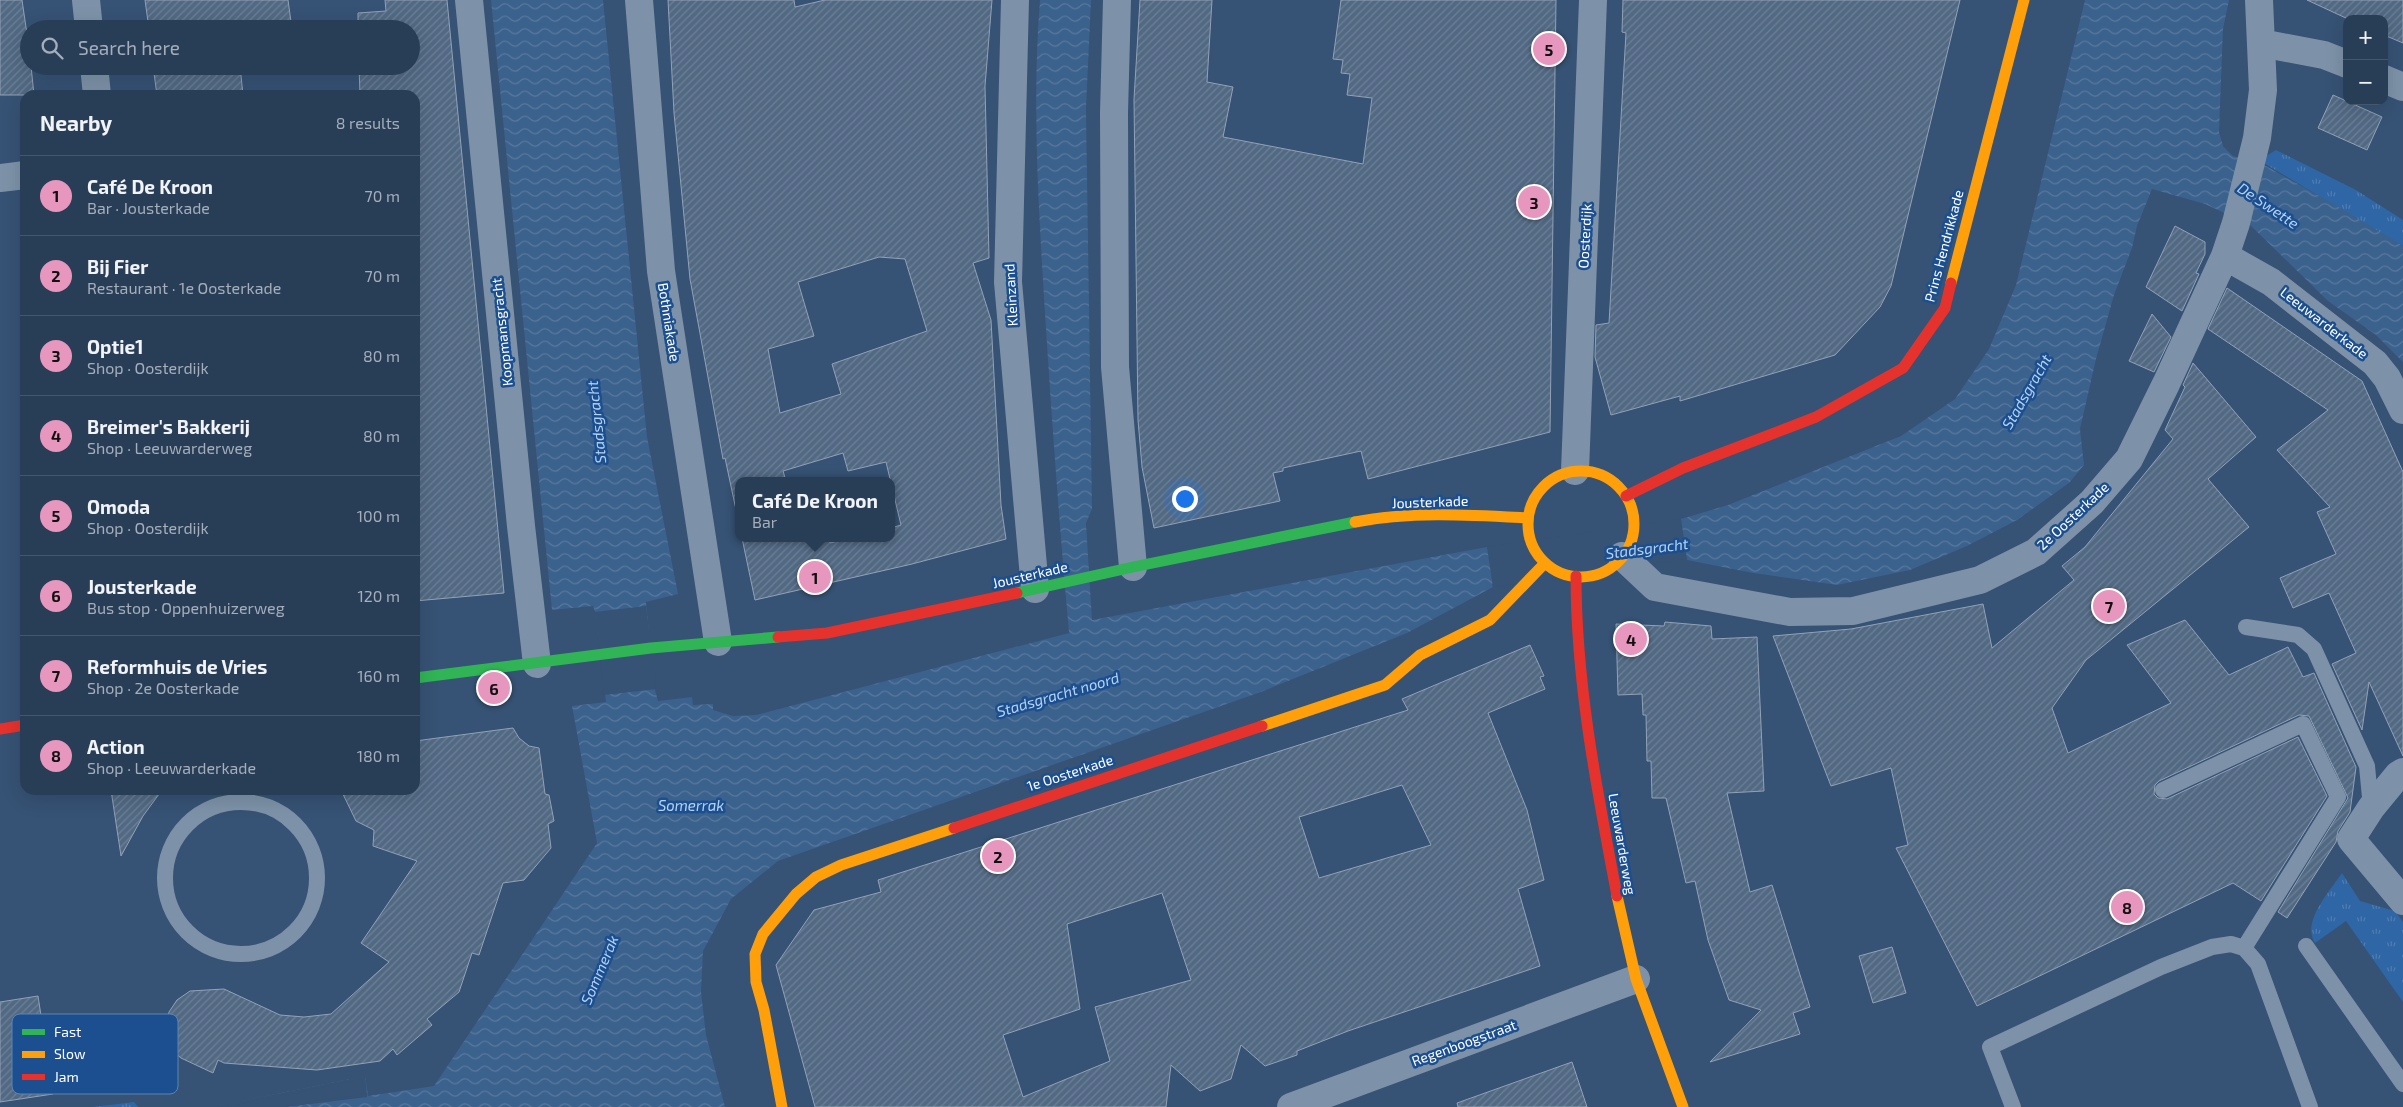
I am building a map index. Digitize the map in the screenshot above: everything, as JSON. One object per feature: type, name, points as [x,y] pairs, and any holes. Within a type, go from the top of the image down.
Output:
[{"type":"main road","name":"Prins Hendrikkade","points":[[1626,496],[1684,468],[1816,417],[1903,368],[1945,308],[2024,0]]},
{"type":"main road","points":[[1575,471],[1586,471],[1606,477],[1626,496],[1632,511],[1633,526],[1627,562],[1603,571],[1576,576],[1554,570],[1545,563],[1530,540],[1528,518],[1533,500],[1544,486],[1559,475],[1575,471]]},
{"type":"main road","name":"Jousterkade","points":[[420,677],[652,648],[827,633],[930,613],[1133,567],[1371,519],[1463,515],[1528,518]]},
{"type":"main road","name":"1e Oosterkade","points":[[782,1107],[764,1010],[756,982],[755,954],[763,934],[778,914],[816,877],[841,865],[1386,685],[1420,654],[1490,620],[1545,563]]},
{"type":"main road","name":"Leeuwarderweg","points":[[1576,576],[1576,627],[1590,750],[1622,926],[1636,979],[1683,1107]]},
{"type":"main road","points":[[0,729],[20,726]]},
{"type":"street","points":[[86,0],[89,20]]},
{"type":"street","name":"Koopmansgracht","points":[[469,0],[521,526],[537,664]]},
{"type":"street","name":"Bothniakade","points":[[639,0],[661,271],[718,642]]},
{"type":"street","name":"Kleinzand","points":[[1015,0],[1008,282],[1043,587]]},
{"type":"street","points":[[1117,0],[1114,113],[1115,367],[1133,567]]},
{"type":"street","name":"Oosterdijk","points":[[1575,471],[1588,175],[1593,0]]},
{"type":"street","name":"2e Oosterkade","points":[[1627,562],[1655,586],[1726,602],[1790,612],[1853,611],[1980,580],[2036,552],[2092,502],[2129,459],[2225,256],[2236,223],[2257,138],[2263,90],[2259,0]]},
{"type":"street","points":[[2262,43],[2324,55],[2343,62]]},
{"type":"street","points":[[95,75],[96,90]]},
{"type":"street","points":[[2388,81],[2403,87]]},
{"type":"street","points":[[0,178],[20,176]]},
{"type":"street","name":"Leeuwarderkade","points":[[2225,256],[2271,282],[2375,363],[2386,378],[2403,410]]},
{"type":"street","points":[[2403,772],[2398,775],[2371,808],[2351,839],[2403,901]]},
{"type":"street","name":"Regenboogstraat","points":[[1308,1104],[1636,979]]},
{"type":"lane","points":[[2246,627],[2298,635],[2314,649],[2367,766],[2371,808]]},
{"type":"lane","points":[[2163,790],[2304,724],[2338,797],[2244,948]]},
{"type":"lane","points":[[221,797],[257,802],[289,817],[312,847],[318,870],[314,902],[298,929],[271,948],[246,954],[212,949],[187,932],[172,914],[165,887],[168,855],[179,833],[202,811],[221,797]]},
{"type":"lane","points":[[2013,1107],[1990,1047],[2161,967],[2212,947],[2231,944],[2244,948],[2258,964],[2310,1107]]},
{"type":"lane","points":[[2306,946],[2403,1084]]},
{"type":"green space","points":[[2276,150],[2356,190],[2403,220],[2403,246],[2262,162],[2263,158]]},
{"type":"green space","points":[[2342,873],[2360,901],[2395,911],[2403,922],[2403,1002],[2346,921],[2315,943],[2312,935],[2314,916]]},
{"type":"green space","points":[[134,1102],[138,1107],[93,1107]]},
{"type":"water","points":[[491,0],[603,0],[647,437],[678,594],[646,602],[655,690],[658,701],[692,697],[693,705],[713,704],[713,710],[733,716],[756,715],[1069,633],[1052,424],[1038,186],[1036,75],[1040,0],[1091,0],[1086,108],[1092,509],[1086,523],[1092,620],[1487,547],[1487,549],[1681,522],[1681,519],[1728,505],[1901,436],[1955,399],[1989,349],[2016,285],[2085,0],[2229,0],[2223,29],[2219,132],[2223,146],[2233,156],[2266,166],[2403,246],[2403,362],[2376,335],[2328,301],[2250,225],[2205,204],[2152,189],[2137,226],[2132,248],[2114,295],[2096,359],[2080,429],[2084,465],[2069,483],[2017,520],[1967,546],[1910,570],[1837,585],[1753,573],[1687,560],[1686,556],[1492,584],[1493,587],[1407,633],[1261,692],[778,861],[731,899],[703,951],[701,992],[706,1035],[725,1107],[286,1107],[367,1097],[364,1077],[212,1107],[365,1076],[368,1096],[434,1086],[597,843],[572,706],[606,702],[595,612],[593,606],[552,610]]},
{"type":"pier","points":[[1681,519],[1687,560],[1493,587],[1487,547]]},
{"type":"pier","points":[[646,606],[656,689],[604,695],[595,612]]},
{"type":"pier","points":[[365,1076],[367,1096],[284,1107],[286,1105],[364,1094],[362,1079],[227,1107],[215,1107]]},
{"type":"building","points":[[0,0],[22,0],[25,20],[20,20],[20,75],[32,75],[33,90],[20,90],[20,95],[0,95]]},
{"type":"building","points":[[145,0],[288,0],[291,20],[148,20]]},
{"type":"building","points":[[385,0],[447,0],[504,593],[420,601],[420,90],[360,90],[359,75],[420,75],[420,20],[358,20],[358,13],[386,11]]},
{"type":"building","points":[[668,0],[794,0],[795,7],[825,0],[992,0],[985,86],[989,258],[973,263],[991,320],[1001,505],[1006,539],[912,564],[755,600],[743,542],[895,542],[895,527],[901,525],[895,500],[895,477],[890,477],[886,462],[848,471],[843,453],[783,471],[785,477],[735,477],[735,505],[725,458],[723,459],[690,279],[674,113]],"holes":[[[879,257],[905,259],[927,331],[832,364],[841,394],[780,413],[768,349],[814,336],[798,282]]]},
{"type":"building","points":[[1140,0],[1212,0],[1207,82],[1233,87],[1223,137],[1363,164],[1372,98],[1347,95],[1350,74],[1341,73],[1343,60],[1333,59],[1341,0],[1556,0],[1550,432],[1368,479],[1361,451],[1283,468],[1283,471],[1273,473],[1280,501],[1154,528],[1142,467],[1138,420],[1134,99]]},
{"type":"building","points":[[1623,0],[1960,0],[1891,286],[1880,307],[1835,355],[1680,401],[1680,396],[1611,415],[1595,357],[1596,325],[1609,323],[1626,33],[1622,32]]},
{"type":"building","points":[[2307,0],[2403,0],[2403,43],[2388,37],[2388,15],[2343,15],[2343,17]]},
{"type":"building","points":[[154,75],[241,75],[242,90],[156,90]]},
{"type":"building","points":[[2333,95],[2343,99],[2343,105],[2355,105],[2382,117],[2367,150],[2318,128]]},
{"type":"building","points":[[2175,226],[2205,242],[2205,254],[2196,273],[2199,274],[2182,311],[2146,287]]},
{"type":"building","points":[[2227,288],[2362,381],[2403,472],[2403,756],[2369,682],[2362,730],[2332,664],[2356,653],[2329,593],[2293,608],[2280,578],[2336,554],[2317,512],[2330,507],[2277,450],[2328,410],[2208,329]]},
{"type":"building","points":[[2152,314],[2171,337],[2154,372],[2129,361]]},
{"type":"building","points":[[2193,363],[2256,437],[2208,479],[2249,527],[2086,660],[2052,708],[2068,753],[2171,703],[2127,645],[2185,620],[2229,675],[2288,647],[2303,677],[2314,673],[2356,767],[2350,812],[2338,831],[2336,842],[2287,918],[2278,912],[2348,798],[2309,716],[2299,715],[2159,781],[2155,785],[2154,794],[2158,798],[2167,799],[2298,737],[2327,796],[2261,901],[2233,883],[1977,1006],[1896,848],[1908,845],[1891,768],[1831,786],[1773,636],[1851,629],[1983,604],[1992,648],[2074,580],[2062,566],[2085,547],[2173,439],[2165,430],[2185,387],[2183,385]]},
{"type":"building","points":[[1665,622],[1711,626],[1712,639],[1757,637],[1764,791],[1727,793],[1750,892],[1772,885],[1810,1007],[1793,1013],[1800,1034],[1710,1062],[1761,1010],[1729,1000],[1708,940],[1695,881],[1686,883],[1666,798],[1652,798],[1651,761],[1647,761],[1646,715],[1643,715],[1642,694],[1618,695],[1616,624],[1664,626]]},
{"type":"building","points":[[1530,645],[1544,676],[1540,677],[1545,689],[1488,713],[1527,810],[1544,880],[1518,889],[1540,966],[1348,1031],[1297,1051],[1297,1055],[1265,1066],[1241,1045],[1231,1079],[1200,1091],[1171,1065],[1166,1107],[815,1107],[776,965],[814,910],[881,892],[878,880],[1408,710],[1402,699]],"holes":[[[1402,785],[1431,845],[1319,878],[1299,817]],[[1162,893],[1191,980],[1095,1007],[1110,1061],[1023,1097],[1003,1035],[1080,1009],[1067,924]]]},
{"type":"building","points":[[513,728],[519,738],[529,746],[539,748],[545,794],[549,795],[554,821],[548,824],[551,848],[524,880],[503,883],[479,955],[472,953],[459,992],[427,1019],[432,1025],[397,1055],[393,1049],[380,1061],[317,1070],[224,1063],[218,1060],[213,1073],[181,1058],[178,1056],[178,1014],[169,1014],[177,1000],[190,991],[224,989],[280,1015],[304,1017],[331,1014],[389,962],[361,943],[417,861],[373,846],[374,830],[356,821],[343,795],[420,795],[420,740]]},
{"type":"building","points":[[112,795],[158,795],[143,816],[121,856]]},
{"type":"building","points":[[1892,947],[1906,993],[1873,1003],[1859,956]]},
{"type":"building","points":[[38,996],[41,1014],[12,1014],[12,1094],[53,1094],[0,1102],[0,1002]]},
{"type":"building","points":[[1572,1062],[1587,1107],[1458,1107],[1457,1103]]},
{"type":"traffic: fast","points":[[1017,593],[1133,567],[1355,522]]},
{"type":"traffic: fast","points":[[420,677],[651,648],[778,637]]},
{"type":"traffic: slow","points":[[1951,283],[2024,0]]},
{"type":"traffic: slow","points":[[1581,471],[1601,475],[1618,487],[1630,504],[1634,524],[1630,544],[1618,561],[1601,573],[1581,577],[1561,573],[1544,561],[1532,544],[1528,524],[1532,504],[1544,487],[1561,475],[1581,471]]},
{"type":"traffic: slow","points":[[1355,522],[1419,515],[1528,518]]},
{"type":"traffic: slow","points":[[1262,726],[1385,685],[1420,655],[1490,620],[1545,563]]},
{"type":"traffic: slow","points":[[782,1107],[764,1010],[756,982],[755,954],[763,934],[796,894],[816,877],[841,865],[954,828]]},
{"type":"traffic: slow","points":[[1617,896],[1636,979],[1683,1107]]},
{"type":"traffic: jam","points":[[1626,496],[1683,468],[1816,417],[1903,368],[1945,308],[1951,283]]},
{"type":"traffic: jam","points":[[1576,576],[1580,657],[1589,737],[1617,896]]},
{"type":"traffic: jam","points":[[778,637],[827,633],[1017,593]]},
{"type":"traffic: jam","points":[[0,729],[20,726]]},
{"type":"traffic: jam","points":[[954,828],[1262,726]]},
{"type":"place","name":"Omoda","points":[[1549,49]]},
{"type":"place","name":"Optie1","points":[[1534,202]]},
{"type":"place","name":"Café De Kroon","points":[[815,577]]},
{"type":"place","name":"Reformhuis de Vries","points":[[2109,606]]},
{"type":"place","name":"Breimer's Bakkerij","points":[[1631,639]]},
{"type":"place","name":"Jousterkade","points":[[494,688]]},
{"type":"place","name":"Bij Fier","points":[[998,856]]},
{"type":"place","name":"Action","points":[[2127,907]]},
{"type":"water label","name":"De Swette","points":[[2268,206]]},
{"type":"water label","name":"Stadsgracht","points":[[2027,392]]},
{"type":"water label","name":"Stadsgracht","points":[[597,422]]},
{"type":"water label","name":"Stadsgracht","points":[[1647,549]]},
{"type":"water label","name":"Stadsgracht noord","points":[[1058,695]]},
{"type":"water label","name":"Somerrak","points":[[691,806]]},
{"type":"water label","name":"Sommerak","points":[[600,970]]}]
